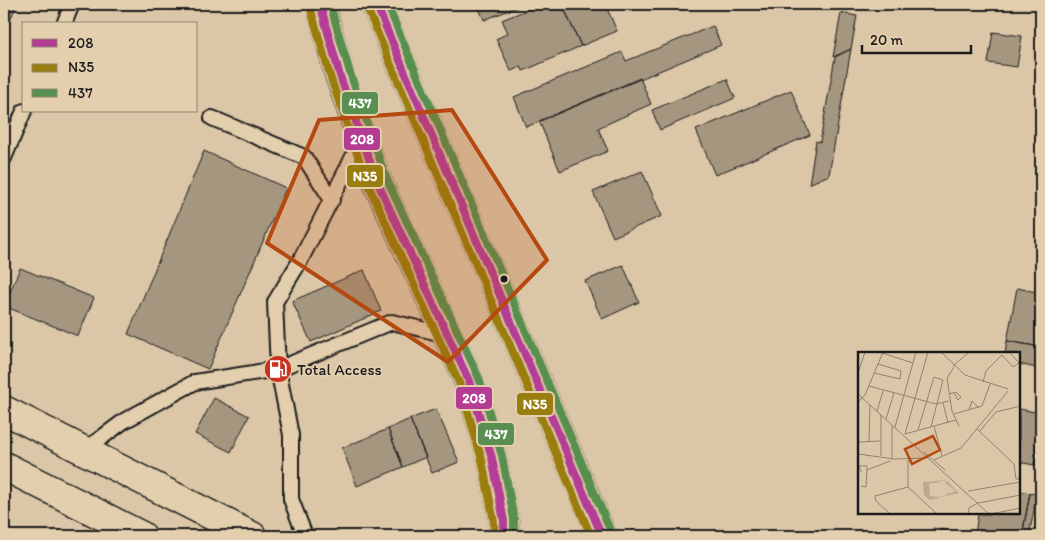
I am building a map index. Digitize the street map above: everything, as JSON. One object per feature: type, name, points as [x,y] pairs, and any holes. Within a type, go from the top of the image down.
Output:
[{"type":"main road","points":[[320,4],[340,76],[376,179],[469,381],[492,458],[504,521],[504,536]]},
{"type":"main road","points":[[376,4],[602,536]]},
{"type":"main road","points":[[4,410],[252,536]]},
{"type":"main road","points":[[4,466],[142,536]]},
{"type":"lane","points":[[65,22],[72,4]]},
{"type":"lane","points":[[4,158],[24,112]]},
{"type":"lane","points":[[212,118],[304,157],[332,200]]},
{"type":"lane","points":[[305,536],[291,499],[291,435],[278,369],[275,302],[300,261],[362,138]]},
{"type":"lane","points":[[85,450],[124,421],[195,382],[278,369],[392,322],[447,335]]},
{"type":"highlighted area","points":[[452,110],[547,260],[448,362],[267,243],[319,120]]},
{"type":"building","points":[[4,4],[17,4],[4,34]]},
{"type":"building","points":[[477,4],[525,4],[484,20]]},
{"type":"building","points":[[541,4],[562,4],[581,46],[523,71],[521,67],[511,71],[496,39],[508,33],[502,20]]},
{"type":"building","points":[[562,4],[605,4],[617,31],[581,46]]},
{"type":"building","points":[[841,13],[857,16],[851,49],[833,57]]},
{"type":"building","points":[[713,26],[721,45],[526,127],[514,97],[622,52],[626,61]]},
{"type":"building","points":[[993,32],[1022,36],[1017,67],[988,63]]},
{"type":"building","points":[[851,49],[829,175],[809,184],[816,141],[820,142],[835,57]]},
{"type":"building","points":[[640,78],[651,104],[598,128],[608,151],[560,171],[539,121]]},
{"type":"building","points":[[727,79],[735,98],[660,130],[652,110]]},
{"type":"building","points":[[791,90],[810,135],[715,175],[696,130]]},
{"type":"building","points":[[204,151],[286,188],[208,369],[128,334]]},
{"type":"building","points":[[642,171],[662,216],[613,237],[593,192]]},
{"type":"building","points":[[1041,246],[1041,276],[1036,275]]},
{"type":"building","points":[[623,265],[639,302],[602,319],[585,281]]},
{"type":"building","points":[[20,268],[94,298],[78,336],[4,306]]},
{"type":"building","points":[[364,270],[381,311],[311,342],[292,301]]},
{"type":"building","points":[[1017,288],[1041,293],[1041,347],[1007,341]]},
{"type":"building","points":[[1007,341],[1041,347],[1041,369],[1020,364],[1020,352],[1005,352]]},
{"type":"building","points":[[214,398],[249,416],[231,452],[195,434]]},
{"type":"building","points":[[436,409],[459,462],[432,473],[410,419]]},
{"type":"building","points":[[1020,409],[1041,413],[1041,426],[1034,465],[1020,462]]},
{"type":"building","points":[[410,419],[426,457],[403,467],[388,429]]},
{"type":"building","points":[[1041,426],[1041,466],[1034,465]]},
{"type":"building","points":[[388,429],[403,467],[357,486],[342,448]]},
{"type":"building","points":[[1020,491],[1030,493],[1022,536],[975,535],[978,515],[1020,515]]},
{"type":"building","points":[[1030,493],[1037,494],[1029,536],[1022,536]]},
{"type":"building","points":[[933,528],[963,533],[963,536],[932,536]]},
{"type":"transit line","name":"208","points":[[320,4],[340,76],[376,179],[469,381],[492,458],[504,521],[504,536]]},
{"type":"transit line","name":"437","points":[[330,4],[350,73],[385,175],[479,378],[502,456],[514,519],[514,536]]},
{"type":"transit line","name":"208","points":[[376,4],[602,536]]},
{"type":"transit line","name":"437","points":[[387,4],[611,532]]},
{"type":"transit line","name":"N35","points":[[310,7],[331,79],[367,182],[460,385],[482,460],[494,522],[494,536]]},
{"type":"transit line","name":"N35","points":[[367,8],[591,536]]},
{"type":"place","name":"Total Access","points":[[278,369]]}]
